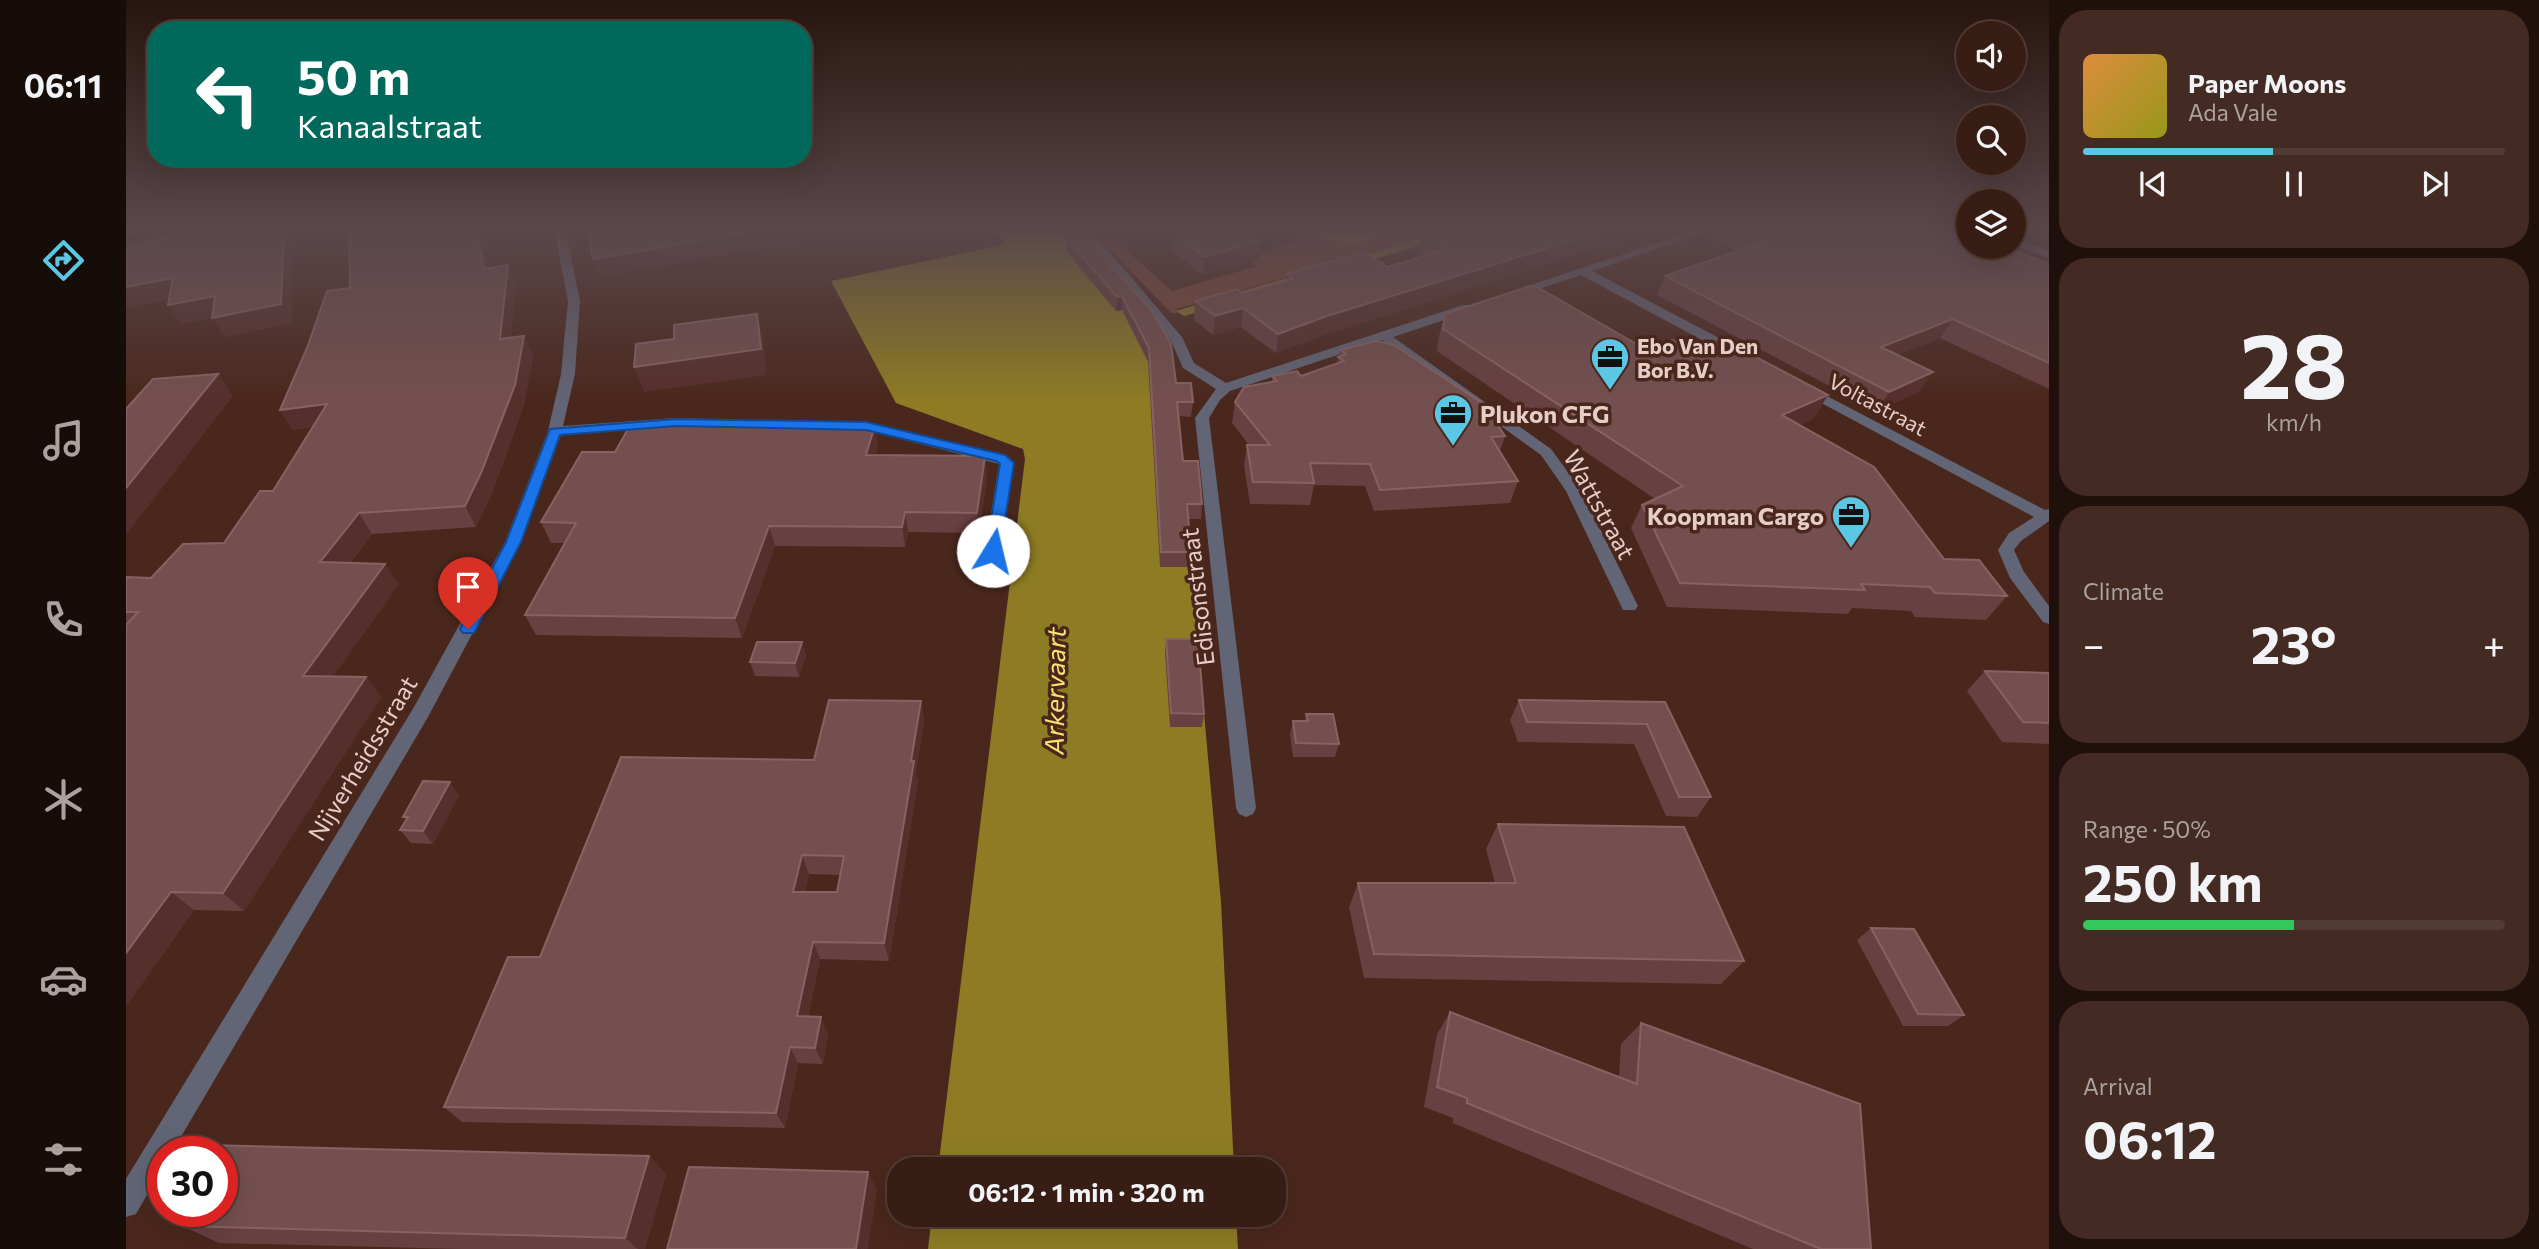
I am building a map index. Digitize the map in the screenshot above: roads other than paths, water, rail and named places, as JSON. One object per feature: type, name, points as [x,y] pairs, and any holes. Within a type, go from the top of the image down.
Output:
[{"type":"street","name":"Nijverheidsstraat","points":[[126,1204],[421,712],[513,542],[555,431],[568,374],[574,301],[571,287]]},
{"type":"street","points":[[1133,287],[1177,340],[1188,365],[1225,388],[1476,305]]},
{"type":"street","points":[[1502,296],[1528,287]]},
{"type":"street","points":[[1613,287],[1752,361]]},
{"type":"street","name":"Wattstraat","points":[[1384,336],[1546,452],[1573,490],[1629,606]]},
{"type":"street","name":"Voltastraat","points":[[1788,380],[2047,515]]},
{"type":"street","name":"Edisonstraat","points":[[1225,388],[1207,407],[1202,418],[1202,428],[1247,808]]},
{"type":"street","points":[[555,431],[676,422],[769,424]]},
{"type":"street","points":[[832,425],[866,426],[1001,458],[1007,463],[993,551]]},
{"type":"street","points":[[2047,515],[2015,537],[2006,551],[2016,574],[2049,618]]},
{"type":"water","name":"Arkervaart","points":[[834,287],[1120,288],[1178,423],[1221,902],[1233,1157],[939,1157],[1025,459],[1023,449],[896,403]]},
{"type":"water","points":[[1256,287],[1280,287],[1184,316],[1176,311]]},
{"type":"water","points":[[931,1227],[1237,1227],[1238,1249],[928,1249]]},
{"type":"place","name":"Ebo Van Den Bor B.V.","points":[[1610,391]]},
{"type":"place","name":"Plukon CFG","points":[[1453,447]]},
{"type":"place","name":"Koopman Cargo","points":[[1851,549]]}]
